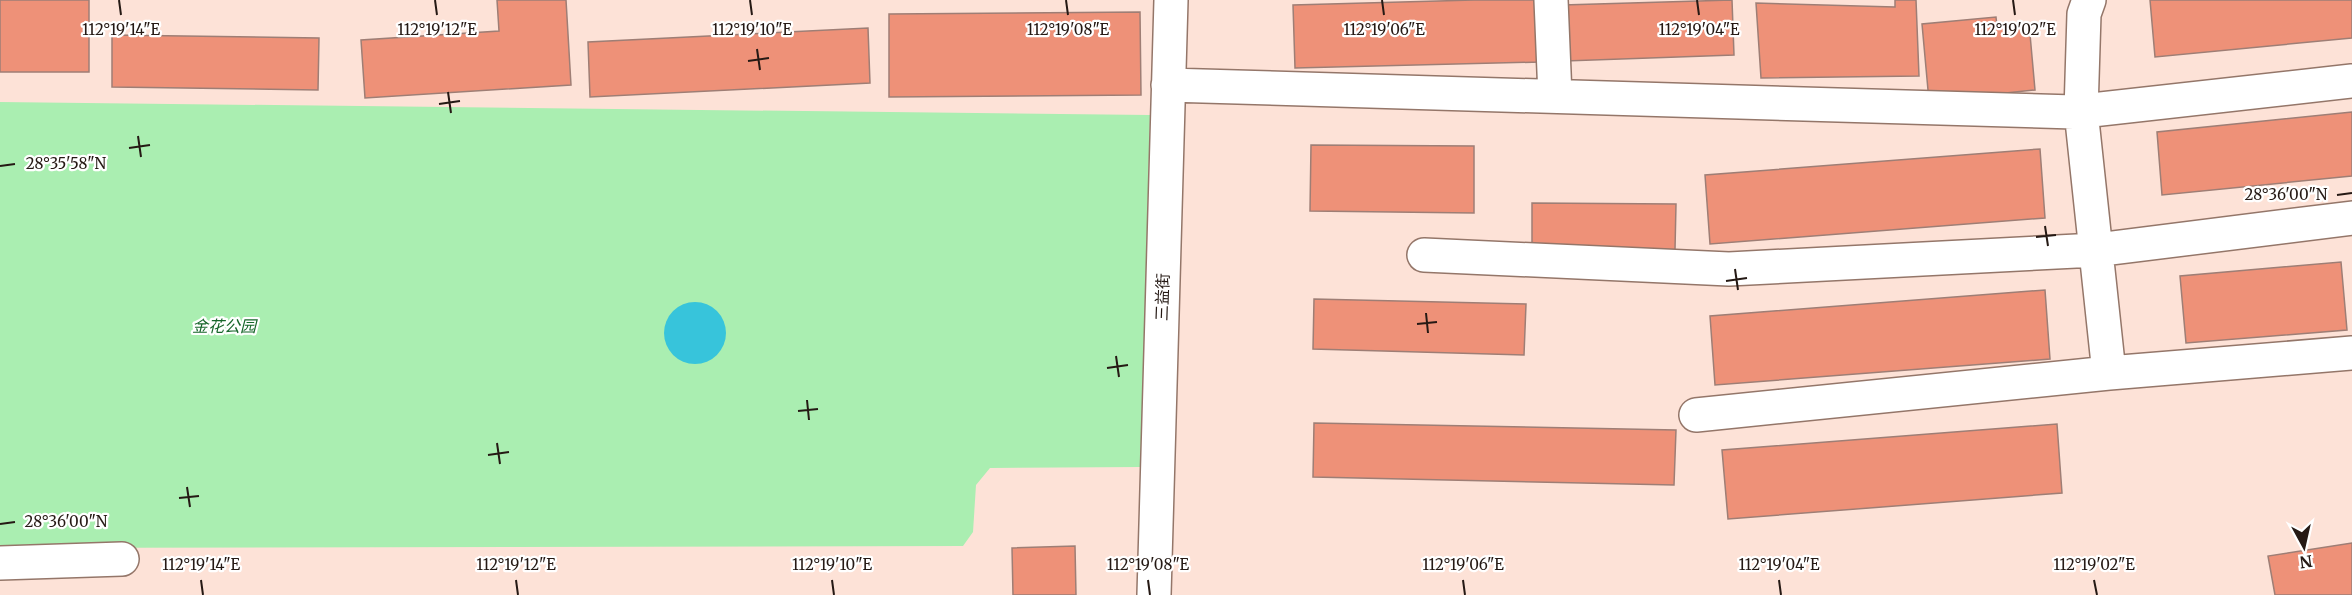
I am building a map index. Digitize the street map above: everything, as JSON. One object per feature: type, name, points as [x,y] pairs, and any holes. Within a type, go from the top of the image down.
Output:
[{"type":"street","name":"三益街","points":[[1154,595],[1171,0]]},
{"type":"street","points":[[1551,0],[1555,96]]},
{"type":"street","points":[[2089,0],[2084,14],[2081,111],[2109,373]]},
{"type":"street","points":[[1168,85],[2081,111],[2352,81]]},
{"type":"street","points":[[1424,255],[1729,269],[2096,250],[2352,218]]},
{"type":"street","points":[[1696,415],[2109,373],[2352,353]]},
{"type":"street","points":[[0,563],[122,559]]},
{"type":"green space","name":"金花公园","points":[[0,102],[1150,115],[1141,467],[990,468],[976,485],[973,532],[963,546],[0,548]]},
{"type":"water","points":[[695,302],[717,311],[726,333],[717,355],[695,364],[673,355],[664,333],[673,311]]},
{"type":"building","points":[[0,0],[89,0],[89,72],[0,72]]},
{"type":"building","points":[[497,0],[566,0],[571,85],[365,98],[361,40],[499,31]]},
{"type":"building","points":[[1538,0],[1540,62],[1295,68],[1293,5]]},
{"type":"building","points":[[1732,0],[1734,55],[1565,61],[1563,5]]},
{"type":"building","points":[[1895,0],[1916,0],[1919,76],[1761,78],[1756,3],[1895,7]]},
{"type":"building","points":[[2150,0],[2352,0],[2352,38],[2155,57]]},
{"type":"building","points":[[1140,12],[1141,95],[889,97],[889,14]]},
{"type":"building","points":[[1996,17],[1997,27],[2029,23],[2035,90],[1929,101],[1922,24]]},
{"type":"building","points":[[868,28],[870,83],[590,97],[588,42]]},
{"type":"building","points":[[112,35],[319,38],[318,90],[112,87]]},
{"type":"building","points":[[2352,112],[2352,176],[2162,195],[2157,132]]},
{"type":"building","points":[[1311,145],[1474,146],[1474,213],[1310,211]]},
{"type":"building","points":[[2040,149],[2045,218],[1710,244],[1705,175]]},
{"type":"building","points":[[1532,203],[1676,204],[1675,250],[1532,250]]},
{"type":"building","points":[[2341,262],[2347,330],[2186,343],[2180,276]]},
{"type":"building","points":[[2045,290],[2050,359],[1715,385],[1710,316]]},
{"type":"building","points":[[1314,299],[1526,304],[1524,355],[1313,349]]},
{"type":"building","points":[[1314,423],[1676,430],[1674,485],[1313,477]]},
{"type":"building","points":[[2057,424],[2062,493],[1728,519],[1722,450]]},
{"type":"building","points":[[2352,543],[2352,595],[2275,595],[2268,556]]},
{"type":"building","points":[[1075,546],[1076,595],[1013,595],[1012,548]]}]
